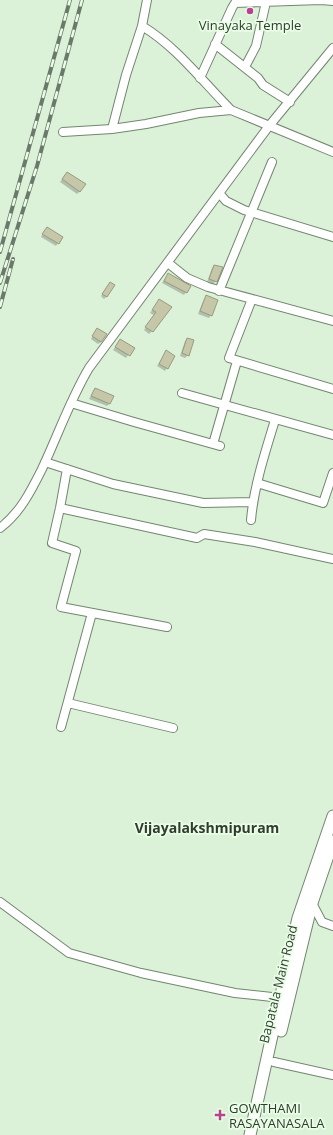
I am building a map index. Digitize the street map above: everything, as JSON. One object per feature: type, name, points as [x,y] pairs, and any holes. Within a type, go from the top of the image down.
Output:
[{"type":"main road","points":[[250,1135],[298,918],[333,816]]},
{"type":"main road","name":"Bapatala Main Road","points":[[258,1135],[312,903],[333,841]]},
{"type":"street","points":[[112,129],[126,75],[142,26],[147,0]]},
{"type":"street","points":[[200,78],[235,3],[240,1],[333,1]]},
{"type":"street","points":[[245,67],[256,46],[266,2]]},
{"type":"street","points":[[142,26],[157,35],[230,110]]},
{"type":"street","points":[[216,44],[258,78],[263,85],[290,102]]},
{"type":"street","points":[[0,528],[10,521],[21,508],[33,488],[78,386],[90,368],[270,126],[333,48]]},
{"type":"street","points":[[63,132],[112,129],[216,110],[230,110],[333,152]]},
{"type":"street","points":[[219,292],[272,162]]},
{"type":"street","points":[[220,194],[226,201],[251,212],[333,237]]},
{"type":"street","points":[[168,263],[187,278],[219,292],[252,299],[333,321]]},
{"type":"street","points":[[252,299],[229,358],[333,389]]},
{"type":"street","points":[[71,403],[217,445],[224,404],[237,361]]},
{"type":"street","points":[[182,393],[275,420],[333,434]]},
{"type":"street","points":[[251,520],[252,502],[275,420]]},
{"type":"street","points":[[45,462],[113,484],[203,503],[252,502]]},
{"type":"street","points":[[67,469],[52,543],[76,552],[61,607],[167,627]]},
{"type":"street","points":[[257,483],[323,503],[333,473]]},
{"type":"street","points":[[60,508],[196,538],[204,534],[255,542],[333,559]]},
{"type":"street","points":[[62,727],[92,613]]},
{"type":"street","points":[[68,703],[174,728]]},
{"type":"street","points":[[0,902],[69,953],[141,974],[227,992],[281,998]]},
{"type":"street","points":[[312,903],[322,922],[333,926]]},
{"type":"street","points":[[274,1062],[333,1075]]},
{"type":"building","points":[[67,172],[86,184],[80,192],[62,179]]},
{"type":"building","points":[[47,227],[63,237],[59,244],[42,234]]},
{"type":"building","points":[[214,265],[223,267],[217,282],[209,279]]},
{"type":"building","points":[[168,273],[191,286],[187,293],[164,281]]},
{"type":"building","points":[[110,282],[115,285],[107,297],[102,294]]},
{"type":"building","points":[[206,295],[218,300],[212,316],[200,311]]},
{"type":"building","points":[[159,299],[172,307],[153,332],[145,327],[156,312],[152,310]]},
{"type":"building","points":[[97,328],[107,334],[101,342],[92,336]]},
{"type":"building","points":[[187,338],[194,340],[189,356],[182,353]]},
{"type":"building","points":[[120,339],[135,348],[130,356],[115,347]]},
{"type":"building","points":[[166,350],[175,356],[168,369],[159,364]]},
{"type":"building","points":[[95,388],[114,396],[110,404],[91,396]]},
{"type":"railway","points":[[0,252],[70,0]]},
{"type":"railway","points":[[0,283],[37,166],[82,0]]},
{"type":"railway","points":[[0,307],[13,259]]},
{"type":"place","name":"Vinayaka Temple","points":[[250,11]]},
{"type":"place","name":"GOWTHAMI RASAYANASALA","points":[[220,1115]]},
{"type":"district","name":"Vijayalakshmipuram","points":[[207,827]]}]
